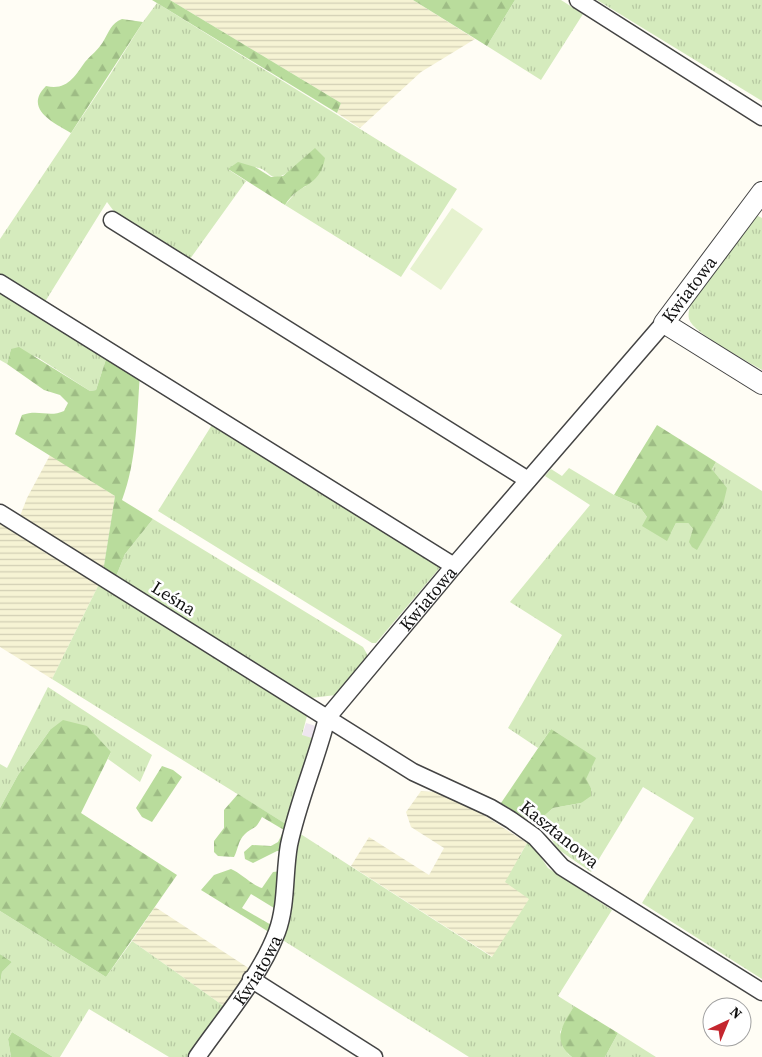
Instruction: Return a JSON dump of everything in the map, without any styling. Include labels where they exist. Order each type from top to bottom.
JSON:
[{"type":"street","points":[[578,0],[762,117]]},
{"type":"street","name":"Kwiatowa","points":[[196,1057],[250,979],[273,942],[280,924],[289,847],[295,821],[320,747],[327,718],[454,566],[664,323],[762,192]]},
{"type":"street","points":[[112,220],[528,480]]},
{"type":"street","points":[[0,283],[454,566]]},
{"type":"street","points":[[664,323],[762,384]]},
{"type":"street","name":"Leśna","points":[[0,513],[327,718]]},
{"type":"street","name":"Kasztanowa","points":[[327,718],[413,772],[491,808],[511,820],[535,837],[562,867],[762,992]]},
{"type":"street","points":[[250,979],[374,1057]]},
{"type":"shaded area","points":[[170,0],[413,0],[475,39],[421,72],[360,128],[337,113],[341,103]]},
{"type":"shaded area","points":[[50,455],[115,496],[103,572],[35,529],[31,521],[20,516],[27,498]]},
{"type":"shaded area","points":[[0,520],[36,542],[37,547],[47,554],[52,552],[100,582],[52,679],[0,647]]},
{"type":"shaded area","points":[[306,723],[316,726],[312,738],[302,736]]},
{"type":"shaded area","points":[[421,791],[435,792],[459,799],[527,843],[520,855],[530,899],[493,957],[351,866],[369,837],[429,875],[444,848],[411,827],[406,812]]},
{"type":"shaded area","points":[[155,907],[250,969],[225,1007],[132,941]]},
{"type":"green space","points":[[152,0],[170,0],[341,103],[337,113]]},
{"type":"green space","points":[[413,0],[515,0],[487,46]]},
{"type":"green space","points":[[515,0],[561,0],[583,14],[541,80],[487,46]]},
{"type":"green space","points":[[597,0],[762,0],[762,101]]},
{"type":"green space","points":[[157,3],[457,189],[401,277],[285,205],[296,192],[306,186],[296,166],[287,173],[275,177],[260,168],[244,167],[229,170],[246,181],[190,259],[116,214],[107,202],[43,305],[0,277],[0,239]]},
{"type":"green space","points":[[122,19],[143,22],[71,133],[50,120],[39,108],[40,94],[46,86],[60,86],[70,81],[101,45],[113,25]]},
{"type":"green space","points":[[315,148],[325,158],[322,168],[313,180],[296,192],[285,205],[228,169],[238,162],[255,167],[271,177],[283,176]]},
{"type":"green space","points":[[452,208],[483,229],[441,290],[410,269]]},
{"type":"green space","points":[[756,215],[762,218],[762,370],[710,339],[700,332],[689,319],[690,306],[697,294]]},
{"type":"green space","points":[[0,286],[108,353],[96,390],[90,391],[37,357],[11,349],[7,364],[0,360]]},
{"type":"green space","points":[[19,347],[90,391],[96,390],[108,353],[140,373],[131,469],[122,500],[153,519],[125,554],[115,579],[103,572],[115,496],[15,434],[22,415],[28,413],[59,413],[64,411],[68,403],[60,395],[44,390],[7,364],[11,349]]},
{"type":"green space","points":[[215,420],[443,564],[376,643],[372,643],[158,511]]},
{"type":"green space","points":[[657,425],[716,462],[712,469],[727,488],[723,505],[697,550],[689,542],[693,529],[688,523],[676,523],[667,541],[642,526],[647,517],[639,506],[614,495]]},
{"type":"green space","points":[[716,462],[762,491],[762,979],[642,903],[694,818],[643,787],[591,872],[556,848],[547,830],[535,824],[553,808],[581,803],[591,788],[551,729],[538,748],[508,728],[562,635],[510,602],[590,505],[545,476],[551,469],[562,476],[569,468],[614,495],[639,506],[647,517],[671,533],[676,523],[688,523],[693,529],[692,535],[700,544],[723,505],[722,482],[712,469]]},
{"type":"green space","points":[[153,519],[363,647],[367,654],[367,661],[336,695],[311,698],[115,579],[125,554]]},
{"type":"green space","points":[[100,582],[308,712],[302,735],[312,738],[289,826],[52,679]]},
{"type":"green space","points":[[48,687],[152,755],[140,782],[108,759],[111,752],[50,730],[18,775],[0,808],[0,764],[7,768]]},
{"type":"green space","points":[[63,720],[87,726],[111,752],[81,813],[177,875],[106,977],[0,911],[0,808],[18,775],[50,730]]},
{"type":"green space","points":[[551,729],[596,758],[586,779],[591,788],[591,796],[581,803],[553,808],[535,824],[501,803]]},
{"type":"green space","points":[[162,766],[173,770],[182,777],[152,822],[142,817],[136,808]]},
{"type":"green space","points":[[238,794],[289,826],[284,851],[277,851],[253,863],[245,859],[244,852],[252,845],[271,846],[278,842],[284,830],[262,817],[256,827],[243,836],[234,857],[218,856],[214,852],[214,841],[224,828],[224,810]]},
{"type":"green space","points":[[299,833],[492,957],[529,899],[505,882],[527,843],[531,842],[548,868],[612,910],[558,996],[574,1006],[560,1032],[568,1054],[572,1057],[469,1057],[281,939]]},
{"type":"green space","points":[[231,869],[262,888],[273,872],[282,871],[274,908],[251,894],[242,908],[273,926],[272,934],[201,890],[214,875]]},
{"type":"green space","points":[[0,911],[106,977],[132,941],[225,1007],[210,1031],[206,1030],[187,1057],[169,1057],[89,1009],[60,1057],[53,1057],[12,1032],[8,1039],[11,1057],[0,1057],[0,984],[2,972],[12,962],[0,954]]},
{"type":"green space","points":[[0,954],[12,962],[2,972],[0,984]]},
{"type":"green space","points":[[574,1006],[618,1033],[605,1057],[572,1057],[562,1044],[561,1032]]},
{"type":"green space","points":[[12,1032],[53,1057],[11,1057],[8,1039]]},
{"type":"green space","points":[[618,1033],[656,1057],[605,1057]]}]
